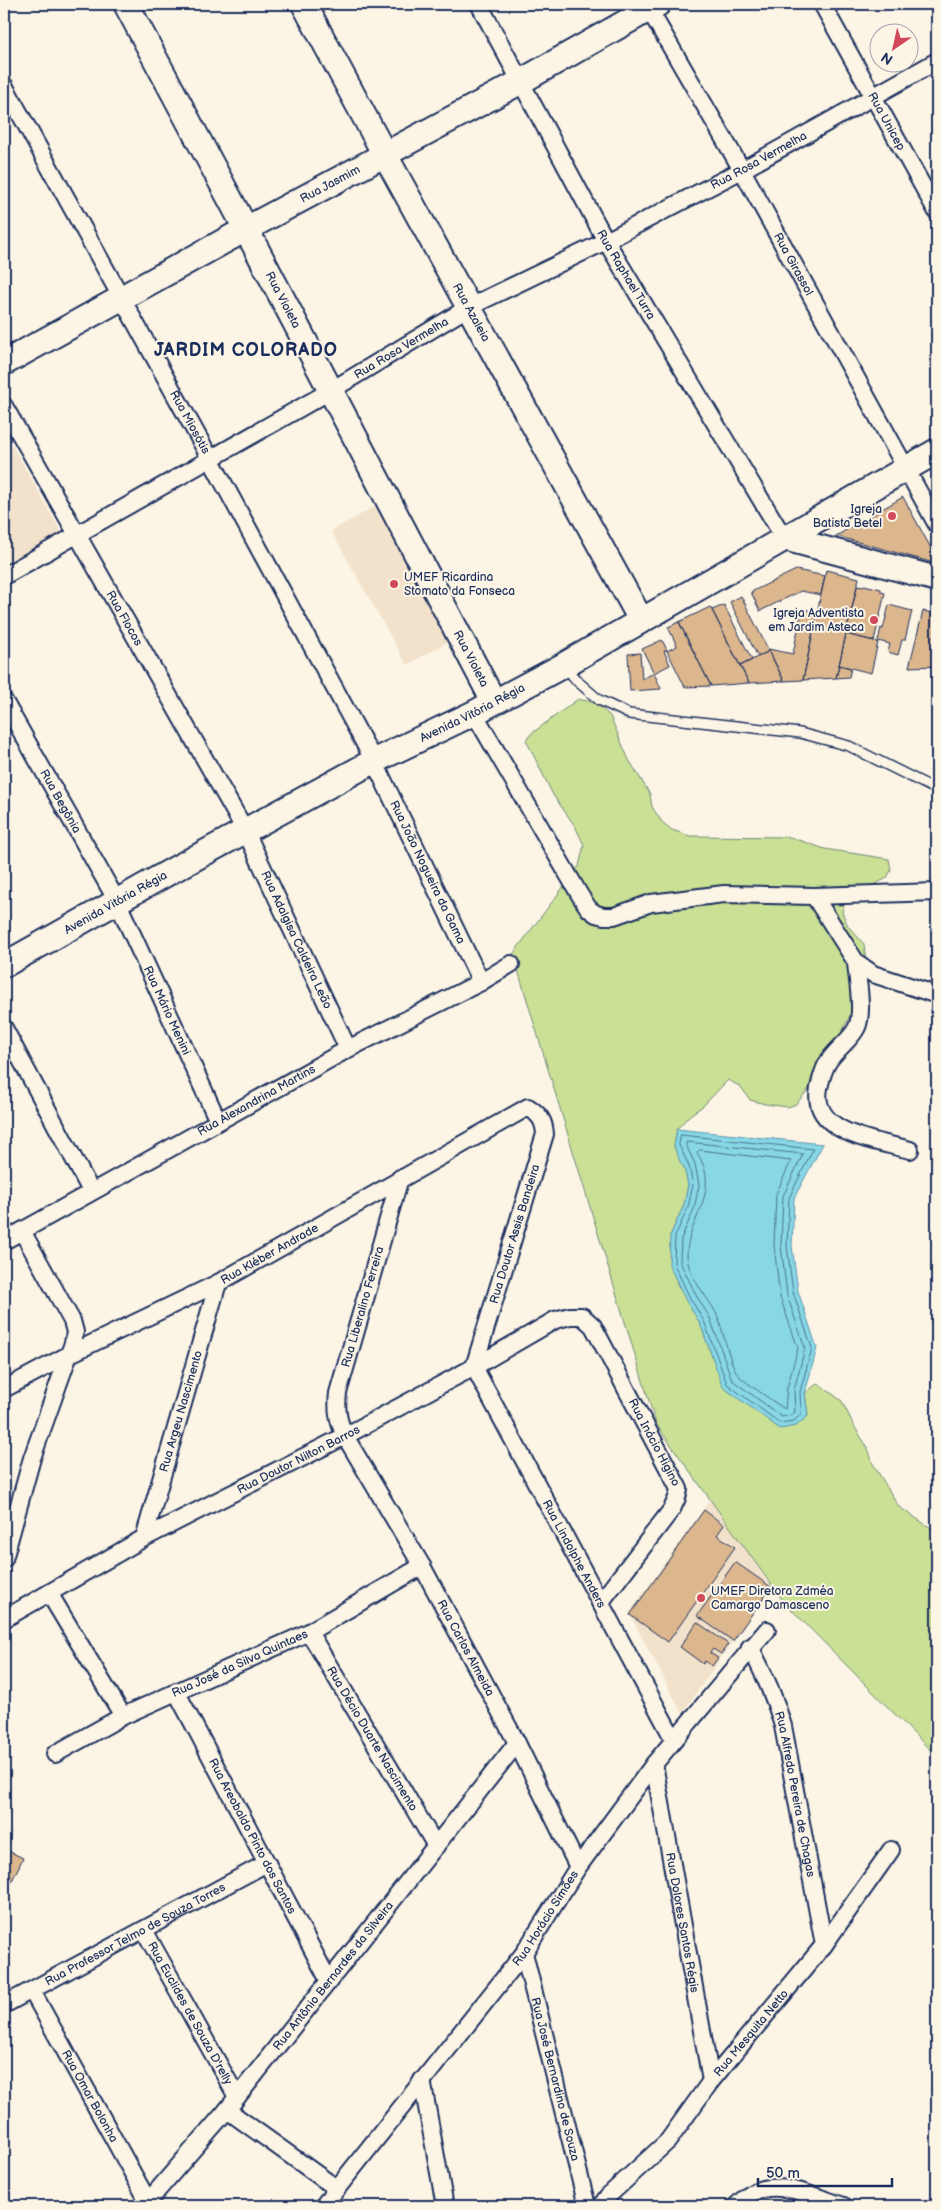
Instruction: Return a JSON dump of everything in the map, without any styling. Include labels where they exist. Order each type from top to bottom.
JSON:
[{"type":"street","name":"Rua Violeta","points":[[126,4],[246,228],[330,391],[484,708]]},
{"type":"street","name":"Rua Azaleia","points":[[304,4],[641,620]]},
{"type":"street","name":"Rua Raphael Turra","points":[[479,4],[606,241],[784,538]]},
{"type":"street","name":"Rua Unicep","points":[[822,4],[937,212]]},
{"type":"street","name":"Rua Jasmim","points":[[4,363],[246,228],[520,82],[651,5]]},
{"type":"street","name":"Rua Girassol","points":[[651,5],[937,525]]},
{"type":"street","name":"Rua Rosa Vermelha","points":[[4,576],[211,460],[469,307],[606,241],[742,170],[873,95],[937,61]]},
{"type":"street","name":"Rua Miosótis","points":[[4,85],[211,460],[374,761]]},
{"type":"street","name":"Rua Flocos","points":[[4,406],[245,830]]},
{"type":"street","name":"Avenida Vitória Régia","points":[[4,965],[245,830],[374,761],[484,708],[564,665],[937,451]]},
{"type":"street","points":[[784,538],[937,579]]},
{"type":"street","name":"Rua Begônia","points":[[4,702],[117,901]]},
{"type":"street","points":[[484,708],[581,897],[589,909],[596,914],[614,916],[650,903],[724,894],[814,896],[937,892]]},
{"type":"street","name":"Rua João Nogueira da Gama","points":[[374,761],[481,982]]},
{"type":"street","name":"Rua Adalgisa Caldeira Leão","points":[[245,830],[348,1049]]},
{"type":"street","points":[[814,896],[856,962],[873,974],[937,996]]},
{"type":"street","name":"Rua Mário Menini","points":[[117,901],[218,1121]]},
{"type":"street","points":[[856,962],[860,1014],[857,1027],[828,1062],[818,1092],[819,1107],[833,1126],[846,1132],[910,1150]]},
{"type":"street","name":"Rua Alexandrina Martins","points":[[4,1241],[348,1049],[481,982],[511,964]]},
{"type":"street","points":[[4,1028],[91,1191]]},
{"type":"street","name":"Rua Kléber Andrade","points":[[4,1389],[68,1355],[218,1284],[400,1178],[528,1107]]},
{"type":"street","name":"Rua Doutor Assis Bandeira","points":[[474,1367],[545,1134],[544,1123],[538,1113],[528,1107]]},
{"type":"street","name":"Rua Liberalino Ferreira","points":[[345,1436],[338,1421],[336,1409],[338,1393],[400,1178]]},
{"type":"street","points":[[4,1558],[32,1458],[75,1332],[72,1321],[22,1231]]},
{"type":"street","name":"Rua Argeu Nascimento","points":[[144,1538],[218,1284]]},
{"type":"street","name":"Rua Doutor Nilton Barros","points":[[4,1619],[144,1538],[345,1436],[474,1367],[555,1320],[570,1316],[582,1316],[593,1326]]},
{"type":"street","name":"Rua Inácio Higino","points":[[593,1326],[679,1489],[678,1498],[672,1509],[600,1602]]},
{"type":"street","name":"Rua Lindolphe Anders","points":[[474,1367],[674,1740]]},
{"type":"street","name":"Rua Carlos Almeida","points":[[345,1436],[422,1566],[517,1743],[578,1867]]},
{"type":"street","name":"Rua José da Silva Quintaes","points":[[55,1754],[123,1716],[309,1632],[422,1566]]},
{"type":"street","points":[[49,1593],[123,1716]]},
{"type":"street","name":"Rua Horácio Simões","points":[[323,2206],[524,1953],[578,1867],[654,1764],[750,1647],[767,1630]]},
{"type":"street","name":"Rua Décio Duarte Nascimento","points":[[309,1632],[436,1846]]},
{"type":"street","name":"Rua Alfredo Pereira de Chagas","points":[[750,1647],[769,1683],[783,1726],[824,1946]]},
{"type":"street","name":"Rua Areobaldo Pinto dos Santos","points":[[176,1691],[329,1981]]},
{"type":"street","name":"Rua Antônio Bernardes da Silveira","points":[[146,2204],[227,2110],[517,1743]]},
{"type":"street","name":"Rua Dolores Santos Régis","points":[[654,1764],[711,2081]]},
{"type":"street","name":"Rua Mesquita Netto","points":[[601,2206],[608,2196],[668,2141],[711,2081],[824,1946],[891,1850]]},
{"type":"street","name":"Rua Professor Telmo de Souza Torres","points":[[4,2005],[267,1863]]},
{"type":"street","name":"Rua Euclides de Souza D'relly","points":[[144,1930],[237,2097]]},
{"type":"street","name":"Rua José Bernardino de Souza","points":[[524,1953],[587,2206]]},
{"type":"street","name":"Rua Omar Bolonha","points":[[32,1990],[146,2204]]},
{"type":"street","points":[[422,2080],[445,2206]]},
{"type":"street","points":[[227,2110],[336,2188]]},
{"type":"street","points":[[736,2206],[750,2194],[762,2189],[774,2188],[790,2190],[844,2206]]},
{"type":"lane","points":[[564,665],[576,680],[599,700],[629,714],[800,734],[849,746],[937,790]]},
{"type":"shaded area","points":[[4,431],[62,533],[4,566]]},
{"type":"shaded area","name":"UMEF Ricardina Stomato da Fonseca","points":[[381,503],[457,637],[407,665],[331,531]]},
{"type":"shaded area","name":"UMEF Diretora Zdméa Camargo Damasceno","points":[[712,1497],[771,1587],[683,1712],[629,1613]]},
{"type":"green space","points":[[578,699],[596,703],[610,716],[629,760],[650,794],[652,807],[662,822],[672,830],[690,836],[790,837],[825,849],[889,859],[891,870],[887,878],[846,899],[842,912],[848,926],[864,944],[868,979],[839,1038],[808,1090],[796,1104],[788,1107],[750,1100],[741,1087],[728,1080],[677,1129],[674,1146],[684,1167],[688,1185],[684,1205],[670,1236],[677,1284],[700,1323],[723,1387],[748,1405],[808,1416],[805,1393],[818,1383],[842,1401],[854,1426],[868,1448],[873,1464],[899,1507],[937,1532],[937,1757],[783,1601],[656,1424],[513,954],[579,866],[584,845],[575,826],[553,795],[526,740],[531,734]]},
{"type":"water","points":[[677,1129],[823,1144],[794,1198],[792,1246],[798,1291],[817,1348],[805,1393],[808,1416],[796,1426],[780,1429],[723,1387],[700,1323],[686,1301],[669,1265],[670,1236],[684,1205],[688,1185],[684,1167],[674,1146]]},
{"type":"building","name":"Igreja Batista Betel","points":[[903,497],[937,559],[934,563],[836,536]]},
{"type":"building","points":[[796,570],[825,576],[821,595],[801,591],[760,611],[751,592]]},
{"type":"building","points":[[826,570],[859,578],[836,678],[803,680]]},
{"type":"building","points":[[864,585],[881,589],[881,592],[885,593],[874,641],[846,634],[857,586],[863,587]]},
{"type":"building","points":[[741,596],[769,651],[758,657],[730,602]]},
{"type":"building","points":[[724,605],[752,660],[740,666],[712,610]]},
{"type":"building","points":[[889,605],[912,611],[905,640],[902,640],[898,655],[888,652],[890,644],[878,641]]},
{"type":"building","points":[[710,607],[749,683],[711,686],[679,622]]},
{"type":"building","points":[[802,609],[817,612],[803,680],[784,681],[768,649],[793,654]]},
{"type":"building","points":[[923,611],[937,614],[937,666],[909,667]]},
{"type":"building","points":[[679,622],[711,686],[685,687],[667,651],[677,646],[668,627]]},
{"type":"building","points":[[846,634],[878,642],[871,673],[839,665]]},
{"type":"building","points":[[662,640],[667,650],[664,651],[670,665],[654,673],[642,649]]},
{"type":"building","points":[[769,651],[784,681],[749,683],[740,666]]},
{"type":"building","points":[[640,653],[642,679],[654,673],[661,689],[630,691],[628,654]]},
{"type":"building","points":[[839,665],[851,668],[849,677],[836,678]]},
{"type":"building","points":[[704,1510],[724,1525],[717,1535],[735,1547],[668,1642],[630,1615]]},
{"type":"building","points":[[735,1562],[771,1587],[733,1641],[697,1616]]},
{"type":"building","points":[[697,1622],[728,1644],[721,1654],[713,1649],[710,1653],[718,1658],[712,1666],[705,1661],[703,1664],[680,1647]]},
{"type":"building","points":[[4,1849],[23,1858],[7,1891],[4,1890]]},
{"type":"place","name":"Igreja Batista Betel","points":[[892,516]]},
{"type":"place","name":"UMEF Ricardina Stomato da Fonseca","points":[[394,584]]},
{"type":"place","name":"Igreja Adventista em Jardim Asteca","points":[[874,620]]},
{"type":"place","name":"UMEF Diretora Zdméa Camargo Damasceno","points":[[701,1598]]},
{"type":"district","name":"JARDIM COLORADO","points":[[246,350]]}]
